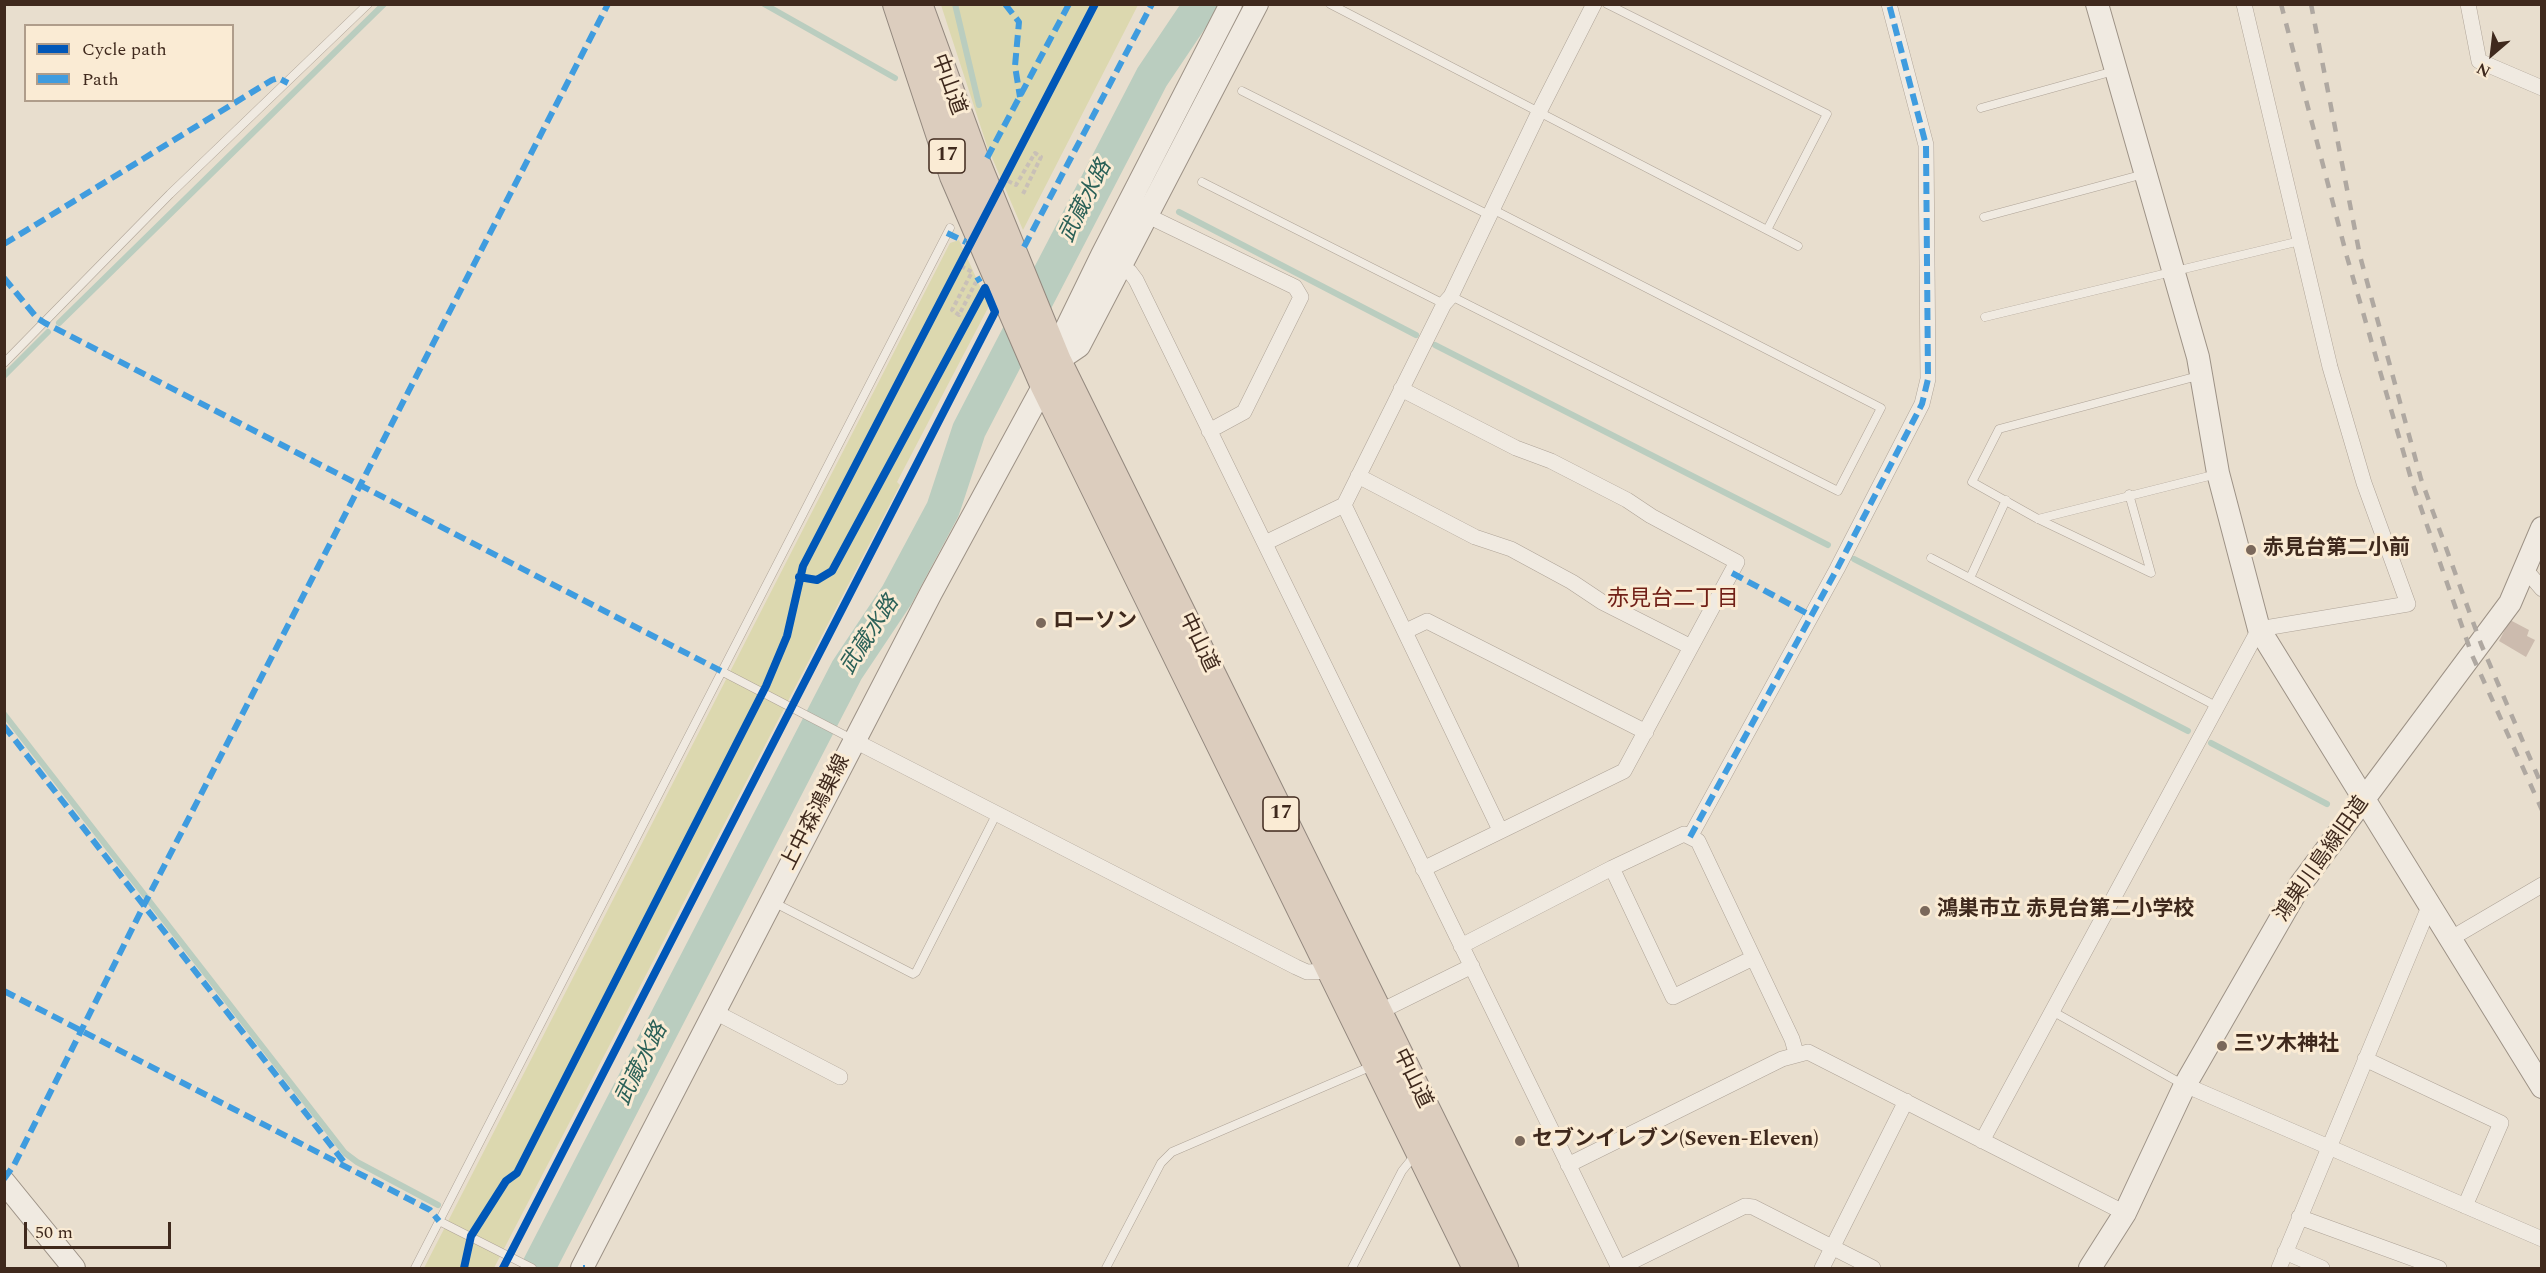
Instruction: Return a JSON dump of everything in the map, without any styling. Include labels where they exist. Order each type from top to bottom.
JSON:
[{"type":"highway","name":"中山道","points":[[897,4],[954,176],[1015,290]]},
{"type":"highway","name":"中山道","points":[[918,4],[1015,290],[1045,360],[1331,971],[1478,1269]]},
{"type":"highway","name":"中山道","points":[[1045,360],[1379,1012],[1504,1269]]},
{"type":"street","points":[[1112,260],[1232,4]]},
{"type":"street","points":[[1112,260],[1146,215],[1257,4]]},
{"type":"street","points":[[1266,543],[1344,505],[1401,388],[1492,213],[1539,112],[1594,4]]},
{"type":"street","points":[[1690,837],[1837,569],[1922,404],[1928,379],[1926,145],[1889,4]]},
{"type":"street","points":[[2097,4],[2203,375],[2218,473],[2259,629],[2541,1087]]},
{"type":"street","points":[[2244,4],[2330,368],[2361,473],[2408,604],[2259,629]]},
{"type":"street","points":[[2468,4],[2479,61],[2541,88]]},
{"type":"street","points":[[1146,215],[1295,287],[1301,297],[1244,412],[1209,431]]},
{"type":"street","points":[[1112,260],[1136,280],[1619,1268],[1746,1206],[1753,1207],[1873,1269]]},
{"type":"street","name":"上中森鴻巣線","points":[[582,1269],[772,902],[847,737],[1045,360],[1112,260]]},
{"type":"street","points":[[1401,388],[1516,448],[1551,461],[1627,500],[1737,562],[1624,771],[1424,869]]},
{"type":"street","points":[[1358,476],[1476,537],[1511,549],[1572,582],[1602,602],[1691,647]]},
{"type":"street","points":[[1344,505],[1500,830]]},
{"type":"street","name":"鴻巣川島線旧道","points":[[2090,1269],[2125,1213],[2185,1085],[2300,885],[2510,603],[2533,568],[2541,528]]},
{"type":"street","points":[[2533,568],[2541,589]]},
{"type":"street","points":[[1406,631],[1426,621],[1646,732]]},
{"type":"street","points":[[1982,1141],[2259,629]]},
{"type":"street","points":[[847,737],[1296,968],[1307,972],[1331,971]]},
{"type":"street","points":[[1461,946],[1612,868],[1684,834],[1698,841],[1792,1039],[1796,1053]]},
{"type":"street","points":[[1612,868],[1673,997],[1753,958]]},
{"type":"street","points":[[2450,939],[2541,885]]},
{"type":"street","points":[[2278,1269],[2429,907]]},
{"type":"street","points":[[1379,1012],[1472,966]]},
{"type":"street","points":[[715,1012],[840,1077]]},
{"type":"street","points":[[1568,1165],[1796,1053],[1808,1052],[2125,1213]]},
{"type":"street","points":[[2365,1059],[2501,1123],[2465,1206]]},
{"type":"street","points":[[2185,1085],[2541,1239]]},
{"type":"street","points":[[1822,1269],[1906,1101]]},
{"type":"street","points":[[4,1182],[74,1269]]},
{"type":"street","points":[[2299,1217],[2439,1269]]},
{"type":"street","points":[[2285,1252],[2322,1269]]},
{"type":"lane","points":[[4,363],[170,194],[368,4]]},
{"type":"lane","points":[[1330,4],[1798,246]]},
{"type":"lane","points":[[1607,4],[1827,114],[1767,230]]},
{"type":"lane","points":[[1981,108],[2116,71]]},
{"type":"lane","points":[[1202,182],[1838,491],[1881,408],[1492,213],[1242,91]]},
{"type":"lane","points":[[1983,217],[2145,173]]},
{"type":"lane","points":[[415,1269],[950,228]]},
{"type":"lane","points":[[1985,317],[2300,240]]},
{"type":"lane","points":[[2129,494],[2151,573],[2038,519],[1972,482],[1999,429],[2203,375]]},
{"type":"lane","points":[[2038,519],[2218,473]]},
{"type":"lane","points":[[1970,578],[2006,500]]},
{"type":"lane","points":[[1931,558],[2218,706]]},
{"type":"lane","points":[[721,671],[847,737]]},
{"type":"lane","points":[[772,902],[913,974],[997,813]]},
{"type":"lane","points":[[2052,1011],[2185,1085]]},
{"type":"lane","points":[[1106,1269],[1161,1163],[1172,1152],[1377,1064]]},
{"type":"lane","points":[[1352,1269],[1402,1171],[1419,1152]]},
{"type":"lane","points":[[439,1221],[532,1269]]},
{"type":"path","points":[[1005,179],[1016,185],[1035,153],[1041,157],[1023,194]]},
{"type":"path","points":[[960,266],[972,272],[952,310],[959,315],[976,281]]},
{"type":"shaded area","points":[[941,5],[1138,5],[1023,230],[987,146]]},
{"type":"shaded area","points":[[959,240],[989,306],[897,482],[900,485],[494,1268],[424,1268],[950,243]]},
{"type":"building","points":[[2510,620],[2529,630],[2527,636],[2535,640],[2526,657],[2499,641]]},
{"type":"waterway","points":[[59,323],[384,4]]},
{"type":"waterway","points":[[764,4],[895,78]]},
{"type":"waterway","points":[[955,4],[979,105]]},
{"type":"waterway","name":"武蔵水路","points":[[538,1268],[847,670],[897,595],[943,509],[969,430],[1152,77],[1201,4]]},
{"type":"waterway","points":[[1179,212],[1416,335]]},
{"type":"waterway","points":[[4,376],[48,332]]},
{"type":"waterway","points":[[1435,345],[1828,545]]},
{"type":"waterway","points":[[1854,559],[2188,731]]},
{"type":"waterway","points":[[4,714],[345,1153],[357,1162],[438,1205]]},
{"type":"waterway","points":[[2211,743],[2327,804]]},
{"type":"railway","points":[[2281,4],[2347,257],[2412,482],[2472,655],[2542,810]]},
{"type":"railway","points":[[2311,4],[2360,256],[2421,479],[2481,644],[2542,786]]},
{"type":"marked path","points":[[4,1179],[14,1165],[144,905],[608,4]]},
{"type":"marked path","points":[[1005,4],[1019,22],[1015,66],[1020,97]]},
{"type":"marked path","points":[[987,158],[1069,4]]},
{"type":"marked path","points":[[1024,247],[1152,4]]},
{"type":"marked path","points":[[1690,837],[1837,569],[1922,404],[1928,379],[1926,145],[1889,4]]},
{"type":"marked path","points":[[4,244],[272,80],[278,78],[288,83]]},
{"type":"marked path","points":[[947,233],[966,242]]},
{"type":"marked path","points":[[4,278],[37,318],[45,323],[721,671]]},
{"type":"marked path","points":[[976,281],[981,278]]},
{"type":"marked path","points":[[1732,573],[1810,615]]},
{"type":"marked path","points":[[4,726],[347,1166]]},
{"type":"marked path","points":[[4,991],[430,1210],[439,1221]]},
{"type":"cycle path","points":[[464,1268],[471,1236],[506,1181],[517,1173],[766,686],[787,636],[803,566],[1095,4]]},
{"type":"cycle path","points":[[503,1268],[995,312],[985,288],[832,571],[817,580],[799,577]]},
{"type":"place","name":"赤見台第二小前","points":[[2251,550]]},
{"type":"place","name":"ローソン","points":[[1041,623]]},
{"type":"place","name":"鴻巣市立 赤見台第二小学校","points":[[1925,911]]},
{"type":"place","name":"三ツ木神社","points":[[2222,1046]]},
{"type":"place","name":"セブンイレブン(Seven-Eleven)","points":[[1520,1141]]},
{"type":"district","name":"赤見台二丁目","points":[[1673,601]]}]
